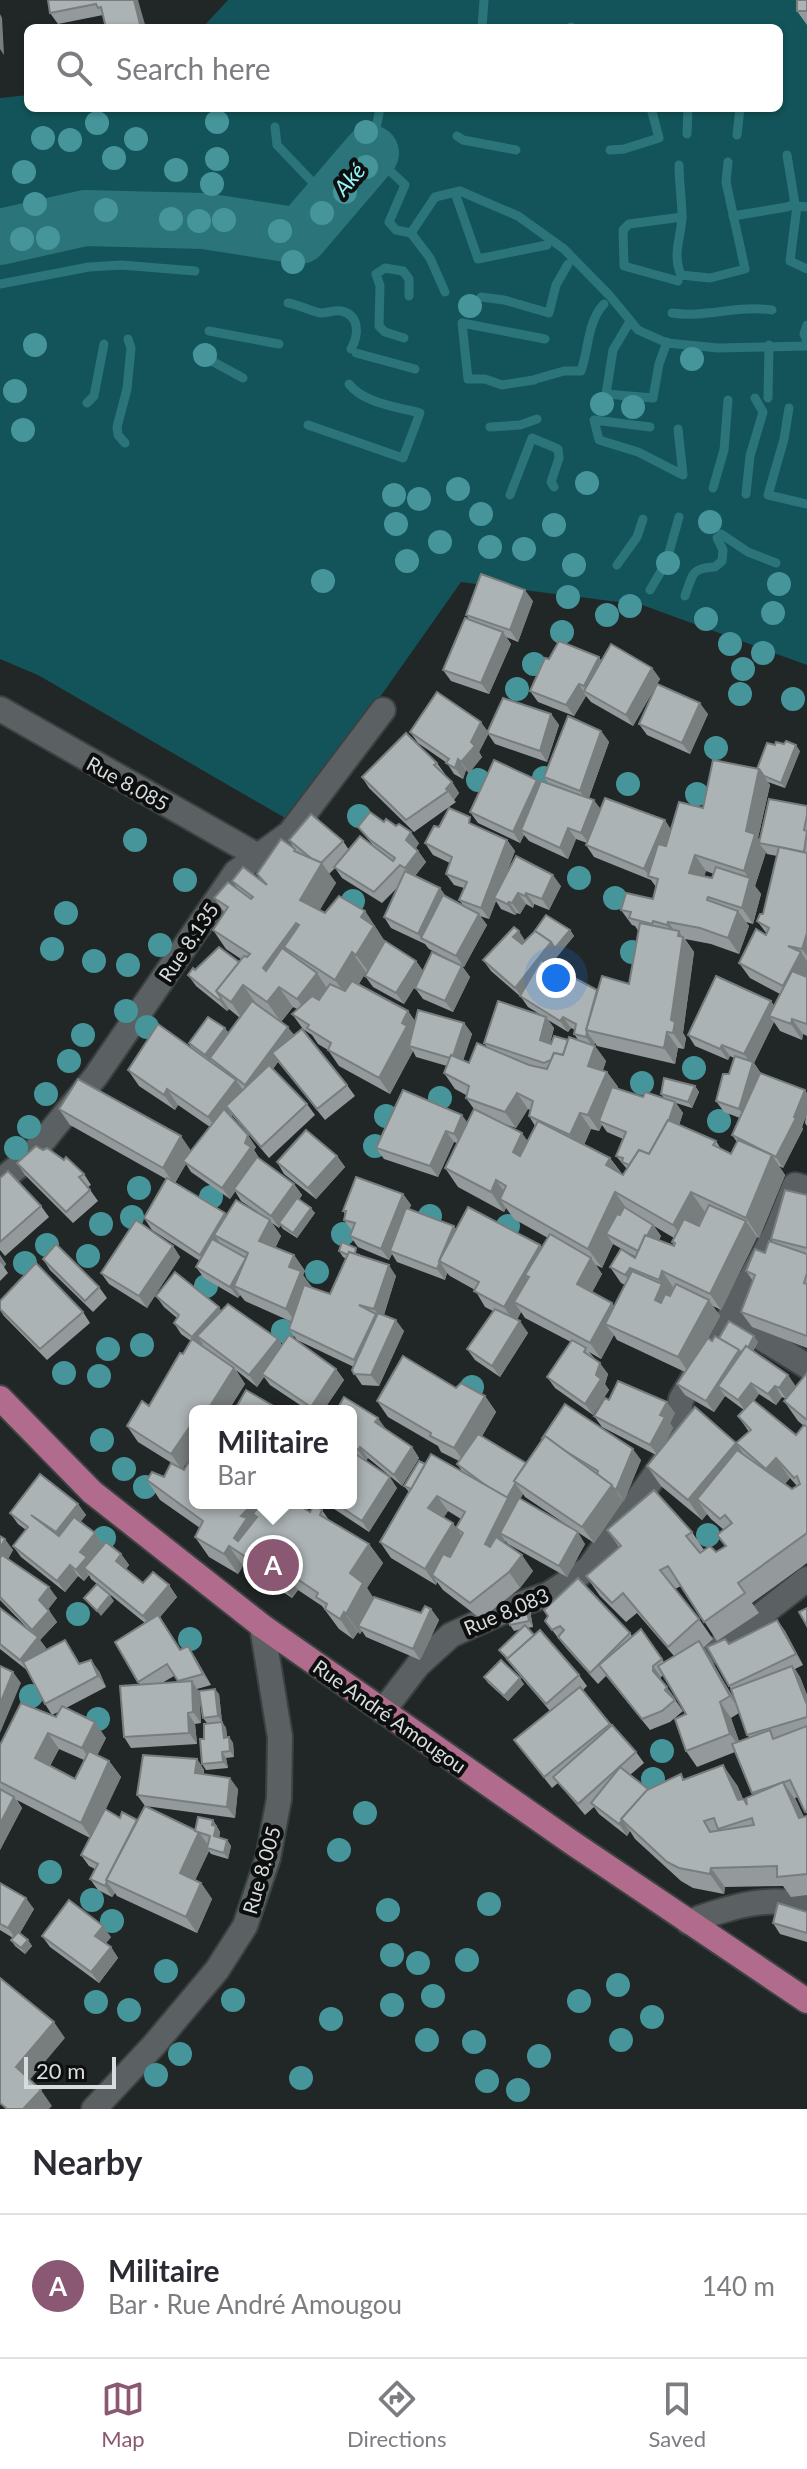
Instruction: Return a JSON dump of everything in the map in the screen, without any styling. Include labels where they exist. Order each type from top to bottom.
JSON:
[{"type":"main road","name":"Rue André Amougou","points":[[0,1398],[92,1492],[262,1626],[807,2001]]},
{"type":"street","name":"Rue 8.085","points":[[0,709],[258,856]]},
{"type":"street","name":"Rue 8.135","points":[[0,1181],[30,1157],[96,1076],[236,872],[290,833],[383,710]]},
{"type":"street","name":"Rue 8.083","points":[[383,1711],[418,1665],[451,1635],[549,1594],[589,1568],[674,1448],[681,1399],[776,1232],[795,1185],[807,1188]]},
{"type":"street","points":[[729,1318],[807,1366]]},
{"type":"street","points":[[715,1651],[807,1579]]},
{"type":"street","name":"Rue 8.005","points":[[94,2109],[154,2045],[217,1970],[245,1926],[268,1858],[279,1799],[280,1737],[262,1626]]},
{"type":"street","points":[[688,1922],[738,1905],[785,1900],[807,1905]]},
{"type":"shaded area","points":[[228,0],[807,0],[807,665],[642,605],[461,582],[292,822],[38,675],[0,659],[0,98],[24,95],[24,112],[783,112],[783,24],[206,24]]},
{"type":"building","points":[[48,0],[134,0],[140,24],[105,24],[101,7],[98,8],[96,4],[50,13]]},
{"type":"building","points":[[797,0],[807,0],[807,11],[797,11]]},
{"type":"building","points":[[481,574],[525,590],[510,630],[466,615]]},
{"type":"building","points":[[465,618],[503,632],[481,683],[443,670]]},
{"type":"building","points":[[559,641],[599,657],[584,686],[579,684],[566,705],[530,691],[545,658],[549,659]]},
{"type":"building","points":[[611,644],[652,668],[626,715],[584,691]]},
{"type":"building","points":[[657,684],[700,703],[682,743],[639,724]]},
{"type":"building","points":[[437,692],[481,722],[471,742],[475,746],[461,762],[458,759],[455,768],[446,763],[449,759],[410,732]]},
{"type":"building","points":[[503,698],[551,714],[540,751],[487,733]]},
{"type":"building","points":[[568,716],[601,731],[580,791],[544,777]]},
{"type":"building","points":[[406,733],[452,782],[446,789],[448,791],[406,820],[362,777]]},
{"type":"building","points":[[786,741],[796,745],[781,783],[764,776],[757,769],[767,743],[775,745],[776,742],[784,744]]},
{"type":"building","points":[[494,760],[537,780],[513,832],[470,812]]},
{"type":"building","points":[[713,760],[759,769],[746,831],[755,834],[744,871],[695,855],[689,873],[712,878],[716,867],[750,878],[742,908],[708,897],[707,900],[738,911],[728,938],[700,928],[668,922],[667,925],[653,921],[652,924],[629,918],[631,912],[621,910],[626,893],[653,899],[658,879],[648,876],[658,844],[666,846],[679,802],[703,808]]},
{"type":"building","points":[[541,781],[594,800],[581,833],[568,828],[560,848],[521,830]]},
{"type":"building","points":[[605,798],[665,820],[644,869],[586,845]]},
{"type":"building","points":[[769,799],[807,806],[804,852],[759,843]]},
{"type":"building","points":[[449,808],[470,817],[469,823],[507,840],[481,908],[459,900],[467,882],[446,874],[452,857],[425,843],[434,826],[439,827]]},
{"type":"building","points":[[370,812],[384,822],[386,819],[411,832],[406,840],[418,851],[405,868],[400,865],[374,892],[334,867],[360,836],[393,861],[395,858],[358,827]]},
{"type":"building","points":[[311,814],[343,841],[321,863],[289,840]]},
{"type":"building","points":[[281,839],[294,851],[322,863],[300,900],[325,913],[339,896],[365,911],[361,917],[374,926],[356,955],[352,952],[335,980],[284,947],[299,925],[296,923],[263,968],[266,971],[282,948],[317,973],[297,999],[279,987],[267,1002],[243,985],[231,1002],[216,991],[244,956],[250,954],[213,930],[228,907],[214,898],[228,882],[251,899],[253,897],[232,881],[243,867],[267,885],[257,874]]},
{"type":"building","points":[[779,847],[807,853],[807,933],[802,949],[788,946],[801,952],[783,986],[739,963],[756,929],[766,935],[769,928],[757,921],[763,914]]},
{"type":"building","points":[[516,856],[553,875],[542,899],[518,893],[512,903],[507,904],[494,898]]},
{"type":"building","points":[[405,871],[440,888],[418,934],[384,917]]},
{"type":"building","points":[[443,895],[479,914],[456,956],[421,938]]},
{"type":"building","points":[[546,915],[570,930],[555,948],[534,932]]},
{"type":"building","points":[[640,923],[679,931],[678,936],[683,937],[671,1020],[675,1022],[673,1033],[667,1032],[664,1048],[586,1030],[602,976],[629,984]]},
{"type":"building","points":[[514,927],[519,931],[513,937],[522,944],[535,931],[551,942],[515,988],[483,960]]},
{"type":"building","points":[[385,941],[416,961],[396,993],[365,976]]},
{"type":"building","points":[[219,947],[239,962],[216,991],[221,998],[219,1000],[188,975]]},
{"type":"building","points":[[432,952],[462,966],[445,1001],[415,988]]},
{"type":"building","points":[[541,960],[597,990],[586,1037],[574,1034],[576,1024],[563,1017],[560,1021],[520,996]]},
{"type":"building","points":[[792,971],[807,977],[807,1024],[792,1019],[791,1024],[769,1016]]},
{"type":"building","points":[[716,976],[771,1001],[744,1054],[722,1045],[720,1049],[688,1035]]},
{"type":"building","points":[[352,981],[408,1011],[402,1023],[407,1026],[379,1078],[328,1050],[331,1043],[292,1014],[312,996],[319,1000],[330,984],[345,991]]},
{"type":"building","points":[[252,1001],[288,1027],[245,1085],[210,1058]]},
{"type":"building","points":[[498,1001],[546,1017],[540,1040],[551,1044],[554,1036],[568,1040],[563,1055],[554,1053],[551,1060],[544,1063],[484,1043]]},
{"type":"building","points":[[418,1010],[464,1023],[453,1056],[450,1058],[409,1046]]},
{"type":"building","points":[[208,1017],[225,1028],[205,1055],[189,1043]]},
{"type":"building","points":[[158,1024],[236,1080],[208,1117],[167,1089],[164,1095],[128,1070]]},
{"type":"building","points":[[302,1029],[347,1085],[317,1109],[272,1053]]},
{"type":"building","points":[[569,1037],[595,1046],[588,1066],[607,1072],[588,1115],[580,1113],[570,1135],[529,1116],[533,1101],[517,1093],[505,1112],[466,1098],[469,1086],[444,1073],[451,1055],[469,1063],[477,1043],[529,1065],[547,1069],[554,1053],[563,1055]]},
{"type":"building","points":[[735,1056],[753,1062],[739,1109],[716,1101],[723,1074],[729,1074]]},
{"type":"building","points":[[269,1065],[307,1104],[261,1147],[226,1106]]},
{"type":"building","points":[[760,1073],[805,1090],[796,1118],[776,1157],[732,1135]]},
{"type":"building","points":[[664,1078],[695,1086],[688,1102],[661,1094]]},
{"type":"building","points":[[78,1079],[181,1136],[163,1168],[59,1109]]},
{"type":"building","points":[[612,1087],[643,1097],[645,1092],[675,1102],[669,1120],[649,1154],[639,1150],[629,1165],[616,1156],[626,1132],[599,1121]]},
{"type":"building","points":[[403,1090],[462,1115],[454,1134],[446,1131],[430,1166],[376,1148]]},
{"type":"building","points":[[224,1109],[248,1135],[245,1143],[251,1147],[222,1188],[183,1161]]},
{"type":"building","points":[[474,1109],[522,1133],[513,1152],[520,1156],[538,1121],[610,1158],[606,1165],[623,1175],[639,1150],[649,1154],[668,1120],[716,1141],[713,1145],[731,1154],[738,1140],[772,1155],[746,1218],[691,1192],[673,1225],[615,1192],[588,1249],[500,1199],[506,1186],[496,1180],[491,1192],[445,1168]]},
{"type":"building","points":[[306,1130],[337,1156],[308,1188],[277,1162]]},
{"type":"building","points":[[36,1146],[43,1150],[47,1148],[64,1160],[66,1157],[84,1174],[79,1177],[90,1190],[66,1212],[17,1163]]},
{"type":"building","points":[[257,1157],[294,1184],[271,1216],[234,1189]]},
{"type":"building","points":[[8,1171],[41,1206],[0,1242],[0,1178]]},
{"type":"building","points":[[356,1177],[403,1194],[381,1249],[350,1236],[355,1223],[344,1220],[346,1211],[343,1211]]},
{"type":"building","points":[[167,1178],[225,1213],[200,1255],[144,1218]]},
{"type":"building","points":[[785,1190],[807,1195],[807,1248],[771,1239]]},
{"type":"building","points":[[297,1198],[311,1208],[293,1233],[279,1223]]},
{"type":"building","points":[[236,1200],[270,1220],[259,1241],[294,1255],[289,1267],[301,1271],[286,1309],[234,1286],[248,1253],[214,1235]]},
{"type":"building","points":[[709,1205],[746,1221],[710,1294],[662,1271],[659,1280],[630,1268],[625,1275],[610,1267],[621,1249],[635,1258],[645,1235],[674,1246],[672,1242],[684,1219],[699,1226]]},
{"type":"building","points":[[468,1207],[540,1245],[504,1307],[474,1291],[479,1282],[439,1261]]},
{"type":"building","points":[[624,1207],[653,1225],[638,1251],[606,1234]]},
{"type":"building","points":[[406,1208],[454,1226],[437,1269],[390,1251]]},
{"type":"building","points":[[136,1220],[173,1246],[139,1296],[101,1273]]},
{"type":"building","points":[[550,1234],[591,1258],[577,1284],[612,1303],[590,1343],[514,1302],[529,1277],[525,1275]]},
{"type":"building","points":[[212,1239],[246,1258],[230,1287],[196,1267]]},
{"type":"building","points":[[769,1241],[807,1254],[804,1283],[807,1284],[807,1336],[741,1312],[755,1275],[746,1271],[755,1249],[765,1253]]},
{"type":"building","points":[[342,1242],[356,1248],[355,1254],[339,1251]]},
{"type":"building","points":[[56,1244],[99,1287],[85,1301],[43,1259]]},
{"type":"building","points":[[349,1252],[389,1265],[374,1309],[359,1305],[376,1314],[354,1360],[289,1329],[304,1285],[330,1294]]},
{"type":"building","points":[[36,1263],[83,1312],[40,1349],[0,1309],[0,1301]]},
{"type":"building","points":[[632,1271],[662,1284],[655,1300],[661,1303],[665,1294],[670,1296],[676,1284],[709,1300],[678,1357],[605,1324]]},
{"type":"building","points":[[175,1272],[219,1307],[192,1337],[174,1323],[179,1315],[156,1296]]},
{"type":"building","points":[[228,1304],[278,1339],[249,1375],[197,1336]]},
{"type":"building","points":[[495,1309],[520,1321],[492,1366],[467,1349]]},
{"type":"building","points":[[378,1313],[396,1320],[371,1375],[354,1374],[352,1370]]},
{"type":"building","points":[[729,1321],[754,1336],[748,1348],[746,1346],[741,1353],[719,1338]]},
{"type":"building","points":[[289,1335],[336,1369],[312,1405],[262,1374]]},
{"type":"building","points":[[715,1336],[739,1350],[706,1401],[677,1384],[708,1338],[712,1341]]},
{"type":"building","points":[[192,1339],[234,1368],[211,1405],[189,1405],[189,1428],[171,1454],[127,1426],[142,1401],[149,1406],[180,1353],[183,1354]]},
{"type":"building","points":[[572,1340],[586,1348],[584,1352],[600,1363],[596,1375],[601,1379],[585,1404],[547,1377]]},
{"type":"building","points":[[746,1346],[788,1375],[779,1388],[775,1386],[768,1394],[751,1383],[738,1400],[718,1386]]},
{"type":"building","points":[[403,1356],[456,1388],[461,1383],[485,1396],[454,1448],[377,1401]]},
{"type":"building","points":[[807,1373],[807,1420],[784,1401]]},
{"type":"building","points":[[618,1381],[667,1402],[660,1415],[665,1417],[650,1445],[594,1416],[605,1398],[609,1400]]},
{"type":"building","points":[[246,1390],[272,1405],[237,1405]]},
{"type":"building","points":[[344,1397],[357,1405],[339,1405]]},
{"type":"building","points":[[753,1400],[796,1435],[804,1425],[807,1427],[807,1533],[738,1583],[745,1593],[704,1622],[668,1566],[660,1570],[699,1619],[668,1647],[623,1593],[612,1603],[586,1576],[621,1546],[607,1530],[654,1490],[692,1532],[686,1536],[700,1553],[710,1546],[716,1552],[726,1546],[717,1535],[732,1523],[725,1515],[720,1519],[697,1499],[737,1450],[792,1489],[800,1484],[797,1476],[794,1478],[776,1458],[766,1469],[736,1443],[751,1430],[738,1416]]},
{"type":"building","points":[[565,1404],[633,1449],[616,1490],[597,1474],[598,1471],[543,1437]]},
{"type":"building","points":[[357,1405],[378,1418],[375,1422],[412,1447],[394,1475],[360,1447],[358,1450]]},
{"type":"building","points":[[695,1407],[736,1443],[688,1500],[647,1466]]},
{"type":"building","points":[[478,1434],[526,1463],[507,1498],[457,1464]]},
{"type":"building","points":[[545,1436],[612,1485],[582,1527],[514,1481]]},
{"type":"building","points":[[431,1454],[508,1498],[485,1544],[490,1547],[496,1537],[522,1555],[509,1572],[470,1603],[432,1575],[443,1554],[450,1557],[463,1533],[456,1528],[465,1512],[437,1496],[428,1508],[453,1523],[425,1569],[380,1542]]},
{"type":"building","points":[[357,1455],[390,1477],[362,1521],[344,1509],[357,1509]]},
{"type":"building","points":[[189,1461],[189,1509],[247,1509],[241,1516],[247,1518],[234,1538],[238,1541],[257,1517],[253,1514],[257,1509],[305,1509],[310,1512],[312,1509],[320,1509],[320,1515],[369,1544],[350,1573],[363,1583],[346,1614],[344,1612],[340,1619],[325,1609],[327,1604],[316,1597],[318,1593],[284,1570],[278,1578],[229,1546],[224,1554],[195,1537],[203,1521],[147,1480],[152,1472],[164,1477],[171,1463],[184,1470]]},
{"type":"building","points":[[419,1461],[425,1464],[411,1489],[404,1486]]},
{"type":"building","points":[[40,1474],[78,1504],[56,1532],[31,1515],[59,1536],[74,1517],[95,1533],[80,1552],[87,1557],[76,1570],[70,1565],[57,1581],[13,1546],[28,1527],[10,1513]]},
{"type":"building","points":[[519,1498],[578,1532],[559,1566],[500,1533]]},
{"type":"building","points":[[106,1542],[121,1554],[116,1561],[143,1583],[153,1572],[169,1585],[143,1616],[84,1568]]},
{"type":"building","points":[[2,1555],[49,1587],[39,1600],[49,1611],[32,1630],[0,1597]]},
{"type":"building","points":[[578,1578],[630,1633],[590,1673],[558,1637],[564,1630],[560,1626],[552,1630],[545,1621],[548,1616],[544,1610]]},
{"type":"building","points":[[97,1584],[110,1595],[97,1611],[84,1598]]},
{"type":"building","points":[[374,1597],[421,1613],[425,1606],[431,1609],[413,1649],[358,1626]]},
{"type":"building","points":[[526,1606],[529,1621],[510,1625],[507,1609]]},
{"type":"building","points":[[0,1608],[38,1637],[20,1660],[0,1644]]},
{"type":"building","points":[[807,1608],[807,1626],[799,1612]]},
{"type":"building","points":[[158,1615],[180,1650],[188,1646],[203,1674],[178,1681],[167,1664],[138,1682],[115,1642]]},
{"type":"building","points":[[777,1620],[796,1654],[729,1686],[707,1647],[725,1639],[729,1644]]},
{"type":"building","points":[[525,1625],[534,1635],[508,1659],[499,1650]]},
{"type":"building","points":[[641,1629],[662,1659],[653,1666],[653,1671],[675,1700],[662,1711],[642,1719],[599,1665]]},
{"type":"building","points":[[540,1630],[579,1675],[546,1704],[507,1659]]},
{"type":"building","points":[[65,1640],[79,1664],[91,1660],[98,1676],[45,1704],[23,1662]]},
{"type":"building","points":[[699,1641],[730,1696],[720,1702],[730,1734],[686,1751],[675,1719],[686,1714],[658,1666]]},
{"type":"building","points":[[501,1660],[520,1678],[504,1696],[484,1677]]},
{"type":"building","points":[[0,1666],[13,1672],[0,1704]]},
{"type":"building","points":[[792,1666],[807,1705],[807,1717],[747,1735],[731,1689]]},
{"type":"building","points":[[192,1681],[193,1712],[188,1713],[189,1733],[124,1737],[120,1686]]},
{"type":"building","points":[[580,1687],[610,1724],[544,1777],[514,1740]]},
{"type":"building","points":[[215,1689],[218,1716],[203,1718],[199,1691]]},
{"type":"building","points":[[21,1703],[56,1717],[62,1706],[95,1722],[82,1748],[48,1733],[35,1758],[75,1779],[89,1751],[109,1761],[81,1823],[0,1782],[0,1745]]},
{"type":"building","points":[[222,1722],[224,1738],[229,1737],[230,1751],[222,1752],[223,1762],[202,1764],[200,1739],[204,1739],[204,1724]]},
{"type":"building","points":[[612,1725],[636,1752],[578,1804],[553,1777]]},
{"type":"building","points":[[807,1726],[807,1811],[790,1780],[752,1793],[732,1744],[770,1730],[773,1739]]},
{"type":"building","points":[[143,1755],[197,1759],[195,1773],[230,1778],[227,1807],[137,1795]]},
{"type":"building","points":[[723,1765],[738,1800],[744,1799],[747,1805],[746,1798],[783,1782],[799,1818],[807,1816],[807,1874],[777,1877],[777,1866],[711,1868],[710,1874],[679,1868],[667,1862],[621,1819],[645,1791],[681,1774],[683,1780]],"holes":[[[714,1818],[718,1829],[752,1818],[754,1825],[710,1832],[704,1821]]]},
{"type":"building","points":[[620,1767],[648,1789],[619,1824],[591,1803]]},
{"type":"building","points":[[0,1789],[14,1797],[0,1824]]},
{"type":"building","points":[[145,1806],[199,1832],[180,1873],[201,1883],[186,1917],[106,1880]]},
{"type":"building","points":[[105,1809],[120,1818],[122,1812],[137,1820],[105,1886],[90,1879],[98,1864],[81,1855]]},
{"type":"building","points":[[198,1817],[213,1820],[212,1825],[216,1826],[214,1836],[227,1840],[224,1853],[207,1848],[210,1836],[195,1831]]},
{"type":"building","points":[[0,1883],[26,1898],[8,1928],[0,1924]]},
{"type":"building","points":[[69,1900],[103,1926],[95,1936],[111,1947],[91,1972],[42,1936]]},
{"type":"building","points":[[778,1903],[807,1912],[807,1933],[773,1923]]},
{"type":"building","points":[[18,1932],[28,1940],[21,1948],[11,1940]]},
{"type":"building","points":[[0,1978],[54,2022],[16,2067],[41,2090],[23,2109],[7,2109],[0,2103]]},
{"type":"waterway","points":[[482,24],[484,0]]},
{"type":"waterway","name":"Aké","points":[[379,112],[371,153],[405,185],[389,222],[396,230],[411,233],[435,197],[460,191],[518,216],[564,249],[638,330],[667,343],[718,348],[807,346]]},
{"type":"waterway","points":[[610,150],[659,138],[652,112]]},
{"type":"waterway","points":[[687,134],[688,112]]},
{"type":"waterway","points":[[737,135],[740,112]]},
{"type":"waterway","points":[[275,127],[277,145],[320,190]]},
{"type":"waterway","points":[[457,136],[463,140],[516,150]]},
{"type":"waterway","name":"Aké","points":[[0,237],[85,218],[204,221],[300,236],[371,153]]},
{"type":"waterway","points":[[733,216],[795,204],[787,155]]},
{"type":"waterway","points":[[679,165],[682,217],[678,267],[681,275],[710,278],[745,269],[726,182],[728,162]]},
{"type":"waterway","points":[[455,193],[478,259],[547,245]]},
{"type":"waterway","points":[[807,207],[797,206],[790,261],[807,269]]},
{"type":"waterway","points":[[678,281],[624,266],[623,230],[629,224],[682,217]]},
{"type":"waterway","points":[[411,233],[430,258],[445,292]]},
{"type":"waterway","points":[[481,297],[549,313],[556,285],[568,264]]},
{"type":"waterway","points":[[0,284],[89,267],[121,265],[195,271]]},
{"type":"waterway","points":[[404,338],[385,332],[379,326],[380,286],[376,274],[385,268],[403,271],[409,279],[409,296]]},
{"type":"waterway","points":[[288,303],[321,313],[347,313],[356,326],[351,349]]},
{"type":"waterway","points":[[536,379],[564,371],[581,371],[591,327],[604,304]]},
{"type":"waterway","points":[[672,313],[772,310]]},
{"type":"waterway","points":[[534,380],[502,385],[485,379],[468,379],[462,323],[545,339]]},
{"type":"waterway","points":[[629,323],[613,350],[606,394],[653,398],[659,364],[667,342]]},
{"type":"waterway","points":[[807,325],[804,334],[807,341]]},
{"type":"waterway","points":[[209,331],[279,344]]},
{"type":"waterway","points":[[125,443],[118,435],[117,427],[127,389],[131,348],[128,339]]},
{"type":"waterway","points":[[87,403],[94,396],[104,344]]},
{"type":"waterway","points":[[768,398],[769,345]]},
{"type":"waterway","points":[[197,353],[243,378]]},
{"type":"waterway","points":[[356,353],[415,369]]},
{"type":"waterway","points":[[308,425],[403,458],[420,413],[372,400],[349,384]]},
{"type":"waterway","points":[[746,494],[750,456],[763,412],[755,398]]},
{"type":"waterway","points":[[713,488],[724,450],[728,400]]},
{"type":"waterway","points":[[789,408],[784,439],[768,495],[807,504]]},
{"type":"waterway","points":[[490,427],[520,425],[537,419]]},
{"type":"waterway","points":[[650,427],[594,420],[599,440],[638,452],[683,475],[678,429]]},
{"type":"waterway","points":[[510,495],[532,438],[558,449],[559,458],[551,482],[554,487]]},
{"type":"waterway","points":[[650,590],[666,563],[679,517]]},
{"type":"waterway","points":[[617,565],[637,537],[643,519]]},
{"type":"waterway","points":[[721,534],[748,552],[776,563]]},
{"type":"waterway","points":[[685,596],[697,571],[715,567],[722,561],[723,550],[717,538]]},
{"type":"place","name":"Militaire","points":[[273,1565]]}]
